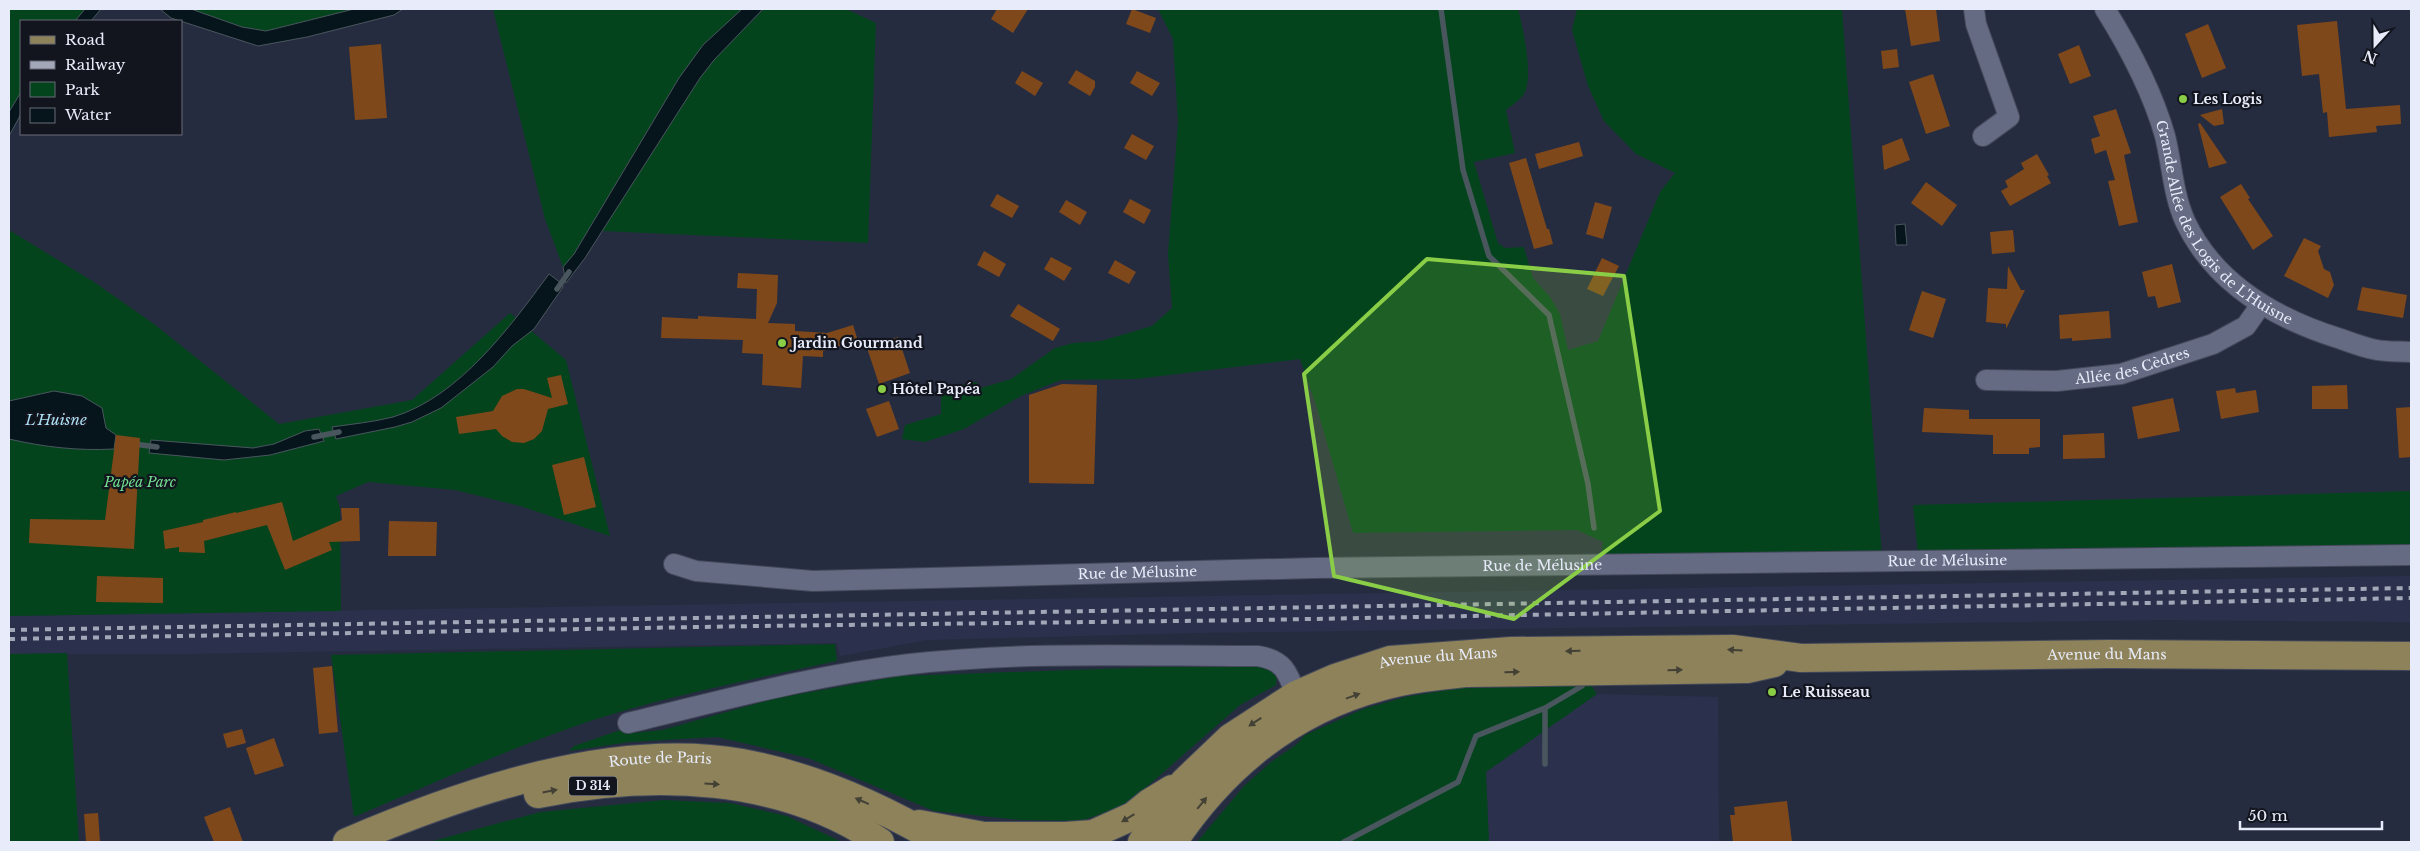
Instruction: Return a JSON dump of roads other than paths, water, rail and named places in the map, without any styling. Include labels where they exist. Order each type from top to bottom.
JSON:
[{"type":"main road","name":"Avenue du Mans","points":[[1142,842],[1184,782],[1230,738],[1296,695],[1335,678],[1390,660],[1511,651],[1733,649],[1801,658],[2110,654],[2411,656]]},
{"type":"main road","name":"Avenue du Mans","points":[[1173,842],[1204,800],[1235,766],[1260,746],[1308,715],[1380,686],[1467,673],[1747,669],[1801,658]]},
{"type":"main road","name":"Route de Paris","points":[[347,842],[443,803],[527,777],[612,762],[658,759],[699,759],[741,763],[784,772],[857,799],[906,821],[941,842]]},
{"type":"main road","name":"Route de Paris","points":[[387,842],[444,820],[510,800],[561,789],[656,781],[739,786],[775,794],[834,816],[866,832],[880,842]]},
{"type":"main road","points":[[906,821],[984,836],[1093,834],[1133,816],[1149,802],[1184,782]]},
{"type":"street","points":[[1974,9],[1976,24],[2009,117],[1983,136]]},
{"type":"street","name":"Grande Allée des Logis de L'Huisne","points":[[2105,9],[2132,51],[2152,97],[2164,136],[2176,192],[2185,221],[2202,248],[2227,280],[2260,306],[2319,332],[2377,350],[2411,352]]},
{"type":"street","name":"Allée des Cèdres","points":[[1986,380],[2057,381],[2121,374],[2213,344],[2246,326],[2260,306]]},
{"type":"street","name":"Rue de Mélusine","points":[[674,564],[696,571],[813,582],[1315,568],[2411,556]]},
{"type":"street","points":[[628,723],[782,686],[908,664],[963,659],[1258,656],[1271,658],[1281,666],[1289,676],[1296,695]]},
{"type":"water","points":[[85,9],[101,9],[92,20],[76,20]]},
{"type":"water","points":[[160,9],[191,9],[242,27],[266,31],[354,9],[403,9],[394,15],[307,37],[258,46],[171,18]]},
{"type":"water","points":[[742,9],[763,9],[714,60],[700,78],[585,258],[566,283],[563,267],[574,254],[679,78],[703,45]]},
{"type":"water","points":[[20,94],[20,116],[9,136],[9,112]]},
{"type":"water","points":[[1905,224],[1907,245],[1896,245],[1895,225]]},
{"type":"water","points":[[549,274],[561,283],[563,287],[534,329],[512,346],[493,367],[441,408],[412,422],[336,439],[332,427],[393,417],[417,407],[440,394],[481,358],[517,316]]},
{"type":"water","name":"L'Huisne","points":[[54,391],[82,396],[102,408],[106,428],[116,435],[114,449],[61,448],[9,439],[9,401]]},
{"type":"water","points":[[319,429],[324,441],[270,455],[224,460],[149,453],[151,440],[253,448],[274,444],[305,431]]},
{"type":"waterway","points":[[1441,9],[1463,170],[1489,256],[1549,315],[1588,484],[1594,528]]},
{"type":"waterway","points":[[557,289],[569,272]]},
{"type":"waterway","points":[[314,437],[339,432]]},
{"type":"waterway","points":[[134,444],[157,447]]},
{"type":"waterway","points":[[1545,764],[1545,708],[1582,686]]},
{"type":"waterway","points":[[1344,842],[1458,782],[1476,736],[1545,708]]},
{"type":"railway","points":[[9,630],[2411,588]]},
{"type":"railway","points":[[9,639],[756,626],[1259,620],[2411,598]]},
{"type":"place","name":"Les Logis","points":[[2183,99]]},
{"type":"place","name":"Jardin Gourmand","points":[[782,343]]},
{"type":"place","name":"Hôtel Papéa","points":[[882,389]]},
{"type":"place","name":"Le Ruisseau","points":[[1772,692]]},
{"type":"park label","name":"Papéa Parc","points":[[140,482]]}]
